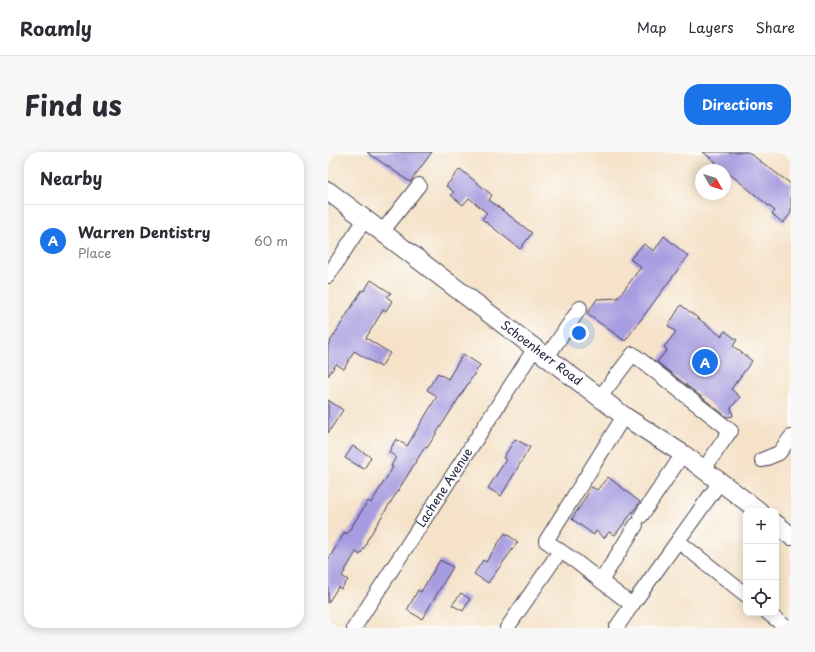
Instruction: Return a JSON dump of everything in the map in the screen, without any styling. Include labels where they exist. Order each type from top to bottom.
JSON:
[{"type":"main road","name":"Schoenherr Road","points":[[328,191],[624,416],[683,454],[755,508]]},
{"type":"main road","points":[[779,526],[791,536]]},
{"type":"street","points":[[382,232],[419,185]]},
{"type":"street","points":[[328,276],[365,219]]},
{"type":"street","name":"Lachene Avenue","points":[[354,628],[541,352],[580,308]]},
{"type":"street","points":[[600,397],[633,354],[730,432],[704,469]]},
{"type":"street","points":[[624,416],[546,541],[601,581],[632,606]]},
{"type":"street","points":[[762,460],[779,453],[791,437]]},
{"type":"street","points":[[601,581],[638,520],[683,454]]},
{"type":"street","points":[[616,628],[720,482]]},
{"type":"street","points":[[678,541],[743,593]]},
{"type":"street","points":[[507,628],[560,551]]},
{"type":"street","points":[[772,616],[787,628]]},
{"type":"building","points":[[367,152],[432,152],[410,182]]},
{"type":"building","points":[[703,152],[748,152],[791,184],[791,213],[783,223],[772,214],[775,211],[731,175],[731,164],[714,164],[716,162]]},
{"type":"building","points":[[460,169],[492,195],[489,200],[532,233],[520,249],[482,219],[487,213],[469,198],[463,205],[451,195],[454,192],[446,186]]},
{"type":"building","points":[[664,236],[688,256],[625,341],[587,314],[597,299],[618,298],[641,267],[630,259],[644,244],[654,251]]},
{"type":"building","points":[[371,280],[391,293],[387,297],[392,301],[386,311],[383,310],[366,338],[390,353],[381,367],[354,351],[344,369],[336,364],[328,376],[328,345],[362,290],[364,291]]},
{"type":"building","points":[[681,305],[721,336],[725,331],[737,340],[733,346],[752,361],[731,389],[740,397],[731,408],[733,416],[727,417],[657,362],[667,350],[664,347],[676,332],[668,326]]},
{"type":"building","points":[[463,354],[480,365],[427,448],[425,447],[366,542],[367,543],[360,555],[356,552],[342,576],[348,580],[341,589],[338,587],[328,603],[328,560],[345,532],[347,534],[368,501],[371,503],[393,467],[391,466],[396,457],[389,452],[396,439],[407,446],[430,408],[437,396],[427,390],[438,373],[448,379]]},
{"type":"building","points":[[328,400],[343,410],[328,433]]},
{"type":"building","points":[[515,439],[530,447],[501,496],[488,488],[506,460],[503,458]]},
{"type":"building","points":[[353,446],[371,457],[364,469],[345,458]]},
{"type":"building","points":[[608,477],[640,502],[615,535],[609,532],[604,538],[596,531],[594,535],[572,519],[592,487],[597,490]]},
{"type":"building","points":[[505,533],[518,542],[488,583],[474,574],[483,560],[486,562]]},
{"type":"building","points":[[440,560],[453,567],[422,619],[407,610],[418,590],[421,592]]},
{"type":"building","points":[[461,593],[470,599],[463,611],[452,605]]},
{"type":"place","name":"Warren Dentistry","points":[[705,362]]}]
